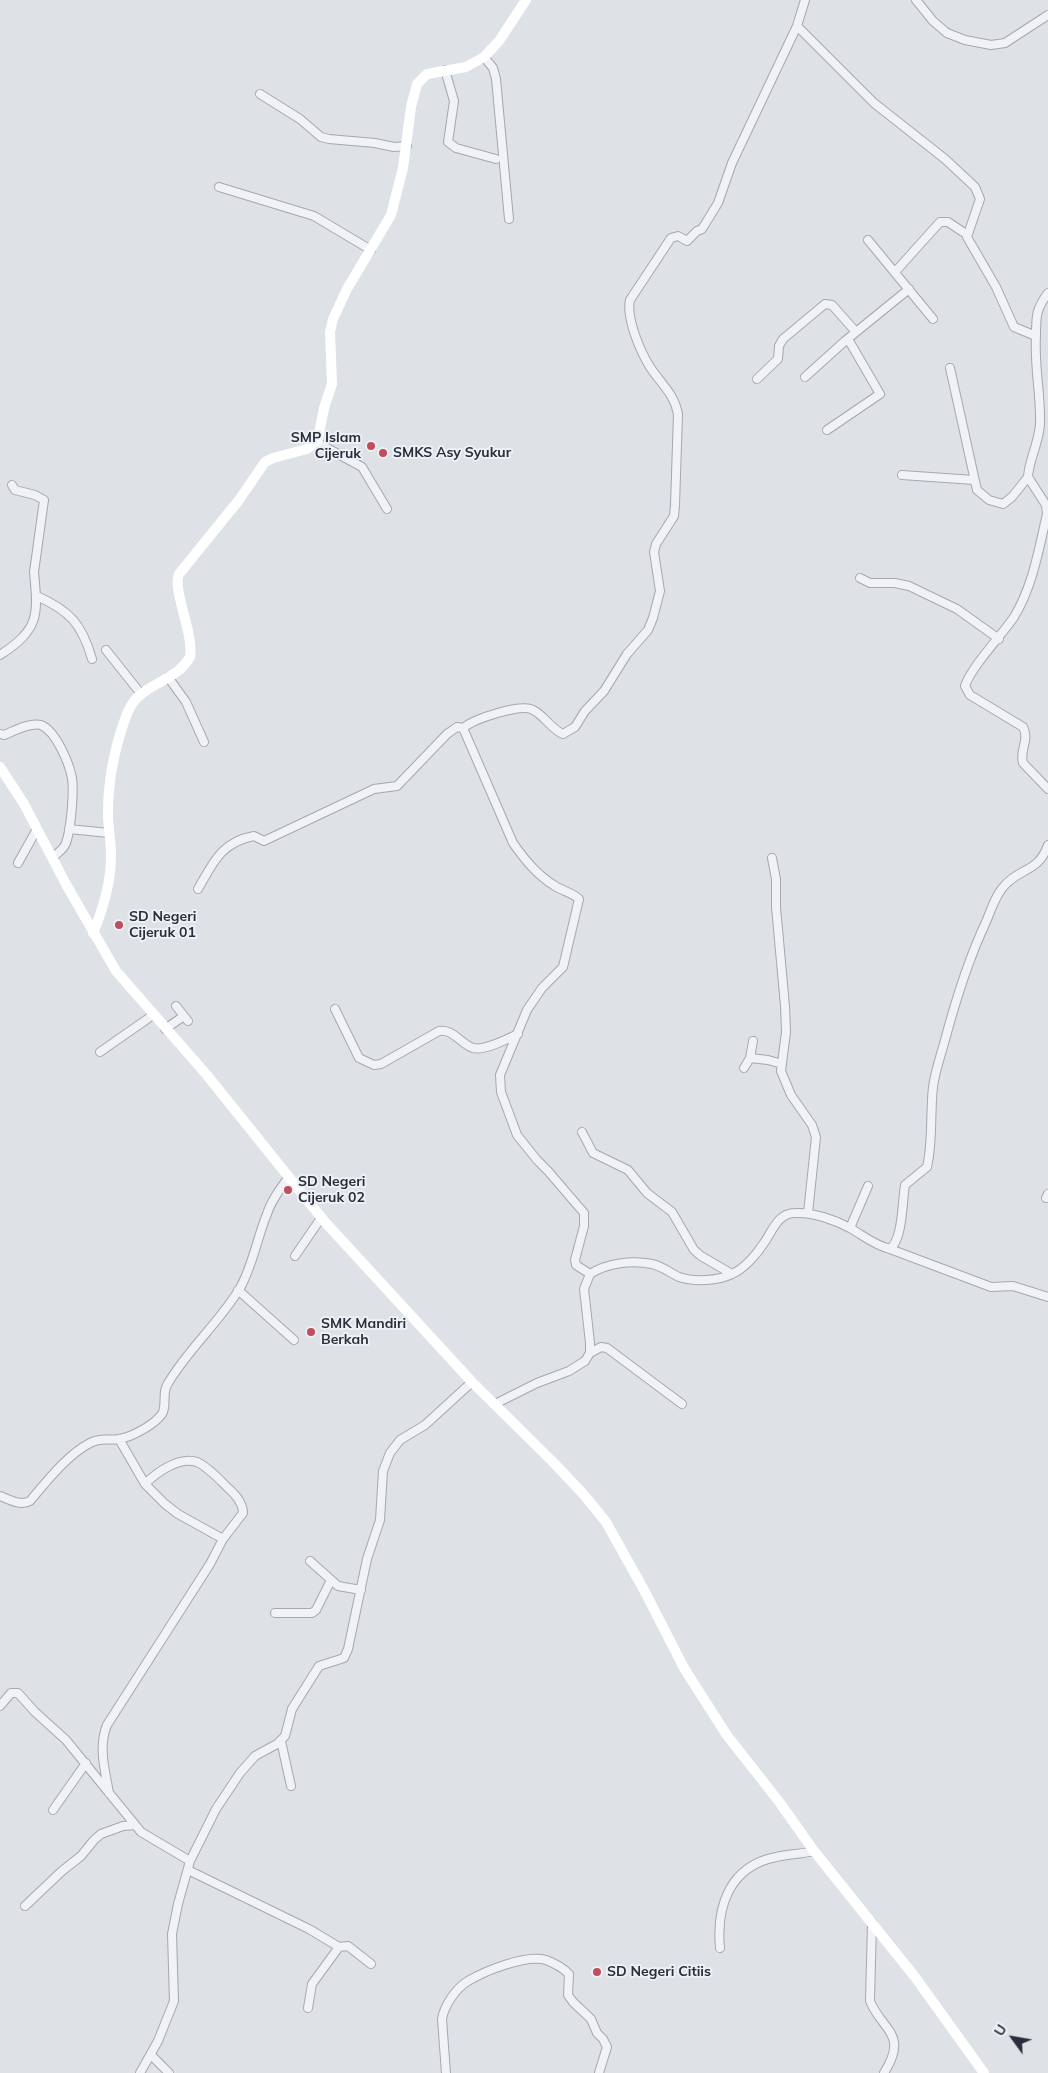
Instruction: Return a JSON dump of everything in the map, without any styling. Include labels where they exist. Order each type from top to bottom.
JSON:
[{"type":"main road","points":[[93,933],[108,890],[111,855],[108,805],[114,758],[127,714],[141,694],[172,675],[190,657],[191,648],[177,584],[179,574],[239,500],[265,462],[307,449],[316,442],[332,384],[330,332],[332,319],[347,289],[391,215],[401,179],[411,107],[417,84],[427,74],[466,67],[484,57],[499,41],[526,0]]},
{"type":"main road","points":[[0,768],[24,804],[93,933],[116,971],[153,1016],[206,1074],[321,1218],[472,1382],[572,1483],[611,1530],[694,1684],[726,1734],[780,1802],[814,1851],[920,1984],[984,2073]]},
{"type":"street","points":[[198,889],[220,851],[254,836],[264,841],[374,790],[397,786],[447,734],[457,728],[463,728],[478,720],[505,712],[529,708],[538,713],[557,732],[564,734],[570,732],[590,705],[604,691],[633,646],[648,630],[658,602],[660,590],[654,552],[656,544],[672,520],[675,510],[678,414],[676,404],[670,393],[650,367],[640,346],[628,308],[630,300],[671,238],[678,236],[687,241],[697,231],[702,229],[718,203],[749,123],[772,80],[797,26],[805,0]]},
{"type":"street","points":[[916,0],[939,27],[947,33],[958,38],[986,44],[1006,43],[1048,15]]},
{"type":"street","points":[[797,26],[874,103],[945,159],[975,186],[980,199],[966,234]]},
{"type":"street","points":[[484,57],[492,68],[496,79],[509,219]]},
{"type":"street","points":[[445,70],[454,102],[448,142],[456,148],[496,158]]},
{"type":"street","points":[[260,94],[300,119],[320,137],[329,140],[375,142],[394,148],[407,146]]},
{"type":"street","points":[[219,187],[314,216],[371,250]]},
{"type":"street","points":[[895,272],[940,222],[948,222],[966,234],[996,287],[1014,327],[1036,336]]},
{"type":"street","points":[[868,240],[933,319]]},
{"type":"street","points":[[805,377],[856,332],[909,290]]},
{"type":"street","points":[[950,368],[977,490],[989,500],[1003,504],[1012,497],[1028,477],[1040,424],[1039,384],[1035,365],[1036,318],[1040,302],[1048,293]]},
{"type":"street","points":[[757,378],[778,359],[779,346],[783,339],[825,304],[832,305],[856,332]]},
{"type":"street","points":[[827,430],[880,394],[848,339]]},
{"type":"street","points":[[316,442],[362,467],[387,509]]},
{"type":"street","points":[[902,475],[974,480]]},
{"type":"street","points":[[1028,477],[1046,506],[1047,514],[1027,589],[1015,616],[970,676],[966,686],[970,695],[1023,727],[1027,740],[1021,758],[1023,763],[1048,789]]},
{"type":"street","points":[[0,655],[20,640],[34,620],[37,596],[34,572],[44,500],[35,495],[15,490],[12,486]]},
{"type":"street","points":[[860,578],[870,583],[895,583],[909,586],[957,609],[998,639]]},
{"type":"street","points":[[37,596],[56,605],[76,621],[86,638],[92,659]]},
{"type":"street","points":[[106,650],[141,694]]},
{"type":"street","points":[[172,675],[204,742]]},
{"type":"street","points":[[0,734],[4,735],[35,724],[46,728],[56,740],[71,776],[72,786],[69,829],[65,846],[53,857]]},
{"type":"street","points":[[463,728],[489,784],[513,843],[532,869],[543,878],[579,899],[563,967],[534,998],[527,1010],[500,1075],[501,1092],[518,1135],[536,1160],[548,1171],[584,1213],[584,1226],[575,1260],[576,1264],[590,1274]]},
{"type":"street","points":[[18,863],[37,829]]},
{"type":"street","points":[[69,829],[110,833]]},
{"type":"street","points":[[890,1249],[897,1241],[905,1186],[927,1167],[932,1099],[936,1074],[955,1002],[970,956],[1002,889],[1016,876],[1036,865],[1048,845]]},
{"type":"street","points":[[772,858],[776,879],[776,906],[786,1006],[782,1076],[791,1095],[815,1132],[812,1185],[808,1213]]},
{"type":"street","points":[[165,1029],[186,1019],[176,1006]]},
{"type":"street","points":[[335,1009],[360,1058],[374,1065],[388,1060],[439,1031],[446,1031],[475,1048],[491,1046],[518,1034]]},
{"type":"street","points":[[100,1052],[153,1016]]},
{"type":"street","points":[[744,1068],[750,1058],[753,1041]]},
{"type":"street","points":[[750,1058],[782,1064]]},
{"type":"street","points":[[582,1132],[593,1153],[628,1170],[647,1193],[672,1212],[694,1250],[732,1274]]},
{"type":"street","points":[[0,1496],[20,1504],[25,1503],[87,1445],[98,1440],[119,1439],[150,1424],[162,1414],[164,1408],[163,1397],[169,1382],[238,1290],[248,1272],[269,1208],[288,1178]]},
{"type":"street","points":[[850,1228],[868,1186]]},
{"type":"street","points":[[590,1353],[584,1288],[590,1274],[604,1266],[642,1262],[654,1264],[687,1279],[714,1279],[732,1274],[758,1250],[779,1220],[786,1214],[808,1213],[850,1228],[871,1243],[991,1288],[1013,1286],[1048,1297]]},
{"type":"street","points":[[295,1256],[321,1218]]},
{"type":"street","points":[[238,1290],[294,1340]]},
{"type":"street","points":[[495,1404],[537,1383],[577,1367],[585,1361],[590,1353],[601,1347],[607,1348],[682,1404]]},
{"type":"street","points":[[140,2073],[151,2054],[174,2001],[172,1934],[190,1861],[216,1809],[240,1773],[255,1756],[281,1741],[288,1730],[290,1715],[298,1698],[320,1666],[344,1658],[348,1649],[354,1590],[380,1520],[383,1471],[387,1458],[400,1440],[425,1425],[472,1382]]},
{"type":"street","points":[[119,1439],[145,1484],[178,1514],[223,1539]]},
{"type":"street","points":[[109,1793],[102,1750],[102,1738],[107,1725],[210,1564],[223,1539],[243,1513],[243,1509],[233,1493],[197,1462],[189,1461],[158,1471],[145,1484]]},
{"type":"street","points":[[310,1561],[338,1586],[354,1590]]},
{"type":"street","points":[[275,1613],[312,1613],[316,1610],[331,1580]]},
{"type":"street","points":[[0,1706],[10,1693],[18,1693],[35,1712],[66,1740],[141,1832],[190,1861]]},
{"type":"street","points":[[281,1741],[291,1786]]},
{"type":"street","points":[[53,1810],[86,1763]]},
{"type":"street","points":[[25,1906],[81,1856],[101,1834],[123,1826],[135,1825]]},
{"type":"street","points":[[720,1948],[718,1928],[721,1908],[729,1890],[741,1874],[756,1864],[776,1857],[814,1851]]},
{"type":"street","points":[[188,1870],[309,1929],[339,1947],[348,1946],[370,1964]]},
{"type":"street","points":[[872,1924],[870,2000],[891,2031],[894,2045],[884,2073]]},
{"type":"street","points":[[308,2008],[312,1984],[339,1947]]},
{"type":"street","points":[[446,2073],[442,2019],[444,2010],[449,2002],[466,1982],[520,1960],[544,1960],[569,1974],[568,1995],[591,2019],[597,2033],[607,2047],[599,2073]]},
{"type":"street","points":[[151,2054],[168,2073]]},
{"type":"place","name":"SMP Islam Cijeruk","points":[[371,446]]},
{"type":"place","name":"SMKS Asy Syukur","points":[[383,453]]},
{"type":"place","name":"SD Negeri Cijeruk 01","points":[[119,925]]},
{"type":"place","name":"SD Negeri Cijeruk 02","points":[[288,1190]]},
{"type":"place","name":"SMK Mandiri Berkah","points":[[311,1332]]},
{"type":"place","name":"SD Negeri Citiis","points":[[597,1972]]}]
